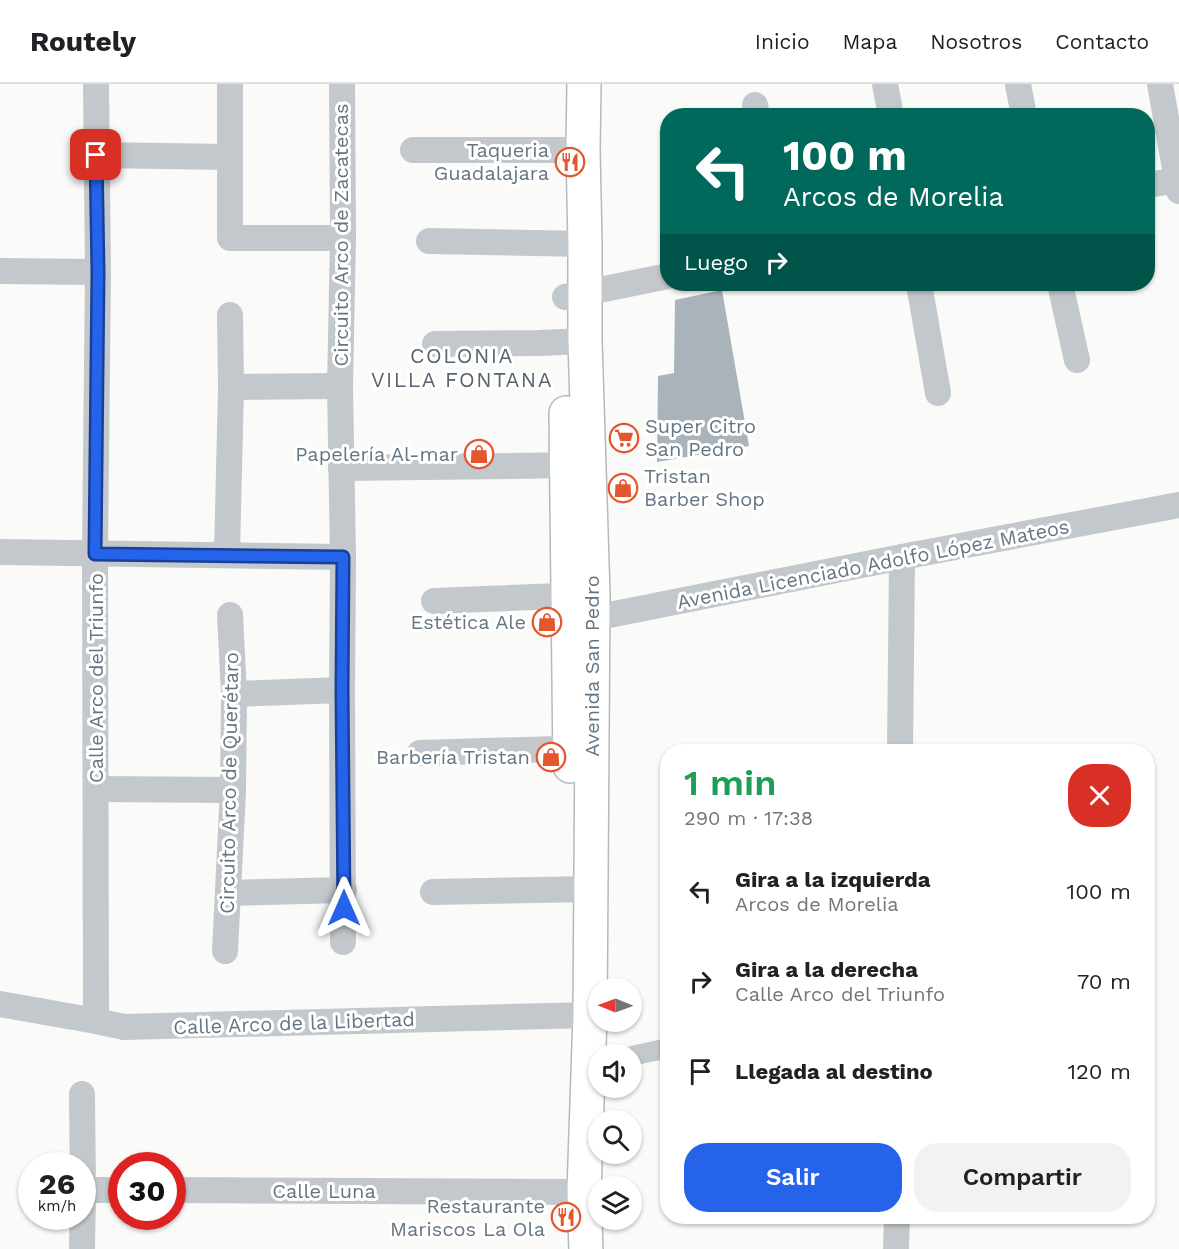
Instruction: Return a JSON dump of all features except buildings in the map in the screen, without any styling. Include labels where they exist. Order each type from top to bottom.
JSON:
[{"type":"main road","name":"Avenida San Pedro","points":[[566,84],[574,150],[580,608],[582,889],[575,1192],[586,1249]]},
{"type":"main road","name":"Avenida San Pedro","points":[[574,150],[584,84]]},
{"type":"main road","name":"Avenida San Pedro","points":[[580,1015],[588,1044]]},
{"type":"main road","name":"Avenida San Pedro","points":[[569,1249],[589,1098]]},
{"type":"street","name":"Calle Arco del Triunfo","points":[[96,84],[98,272],[95,554],[96,1020]]},
{"type":"street","points":[[230,84],[230,238],[343,238]]},
{"type":"street","name":"Circuito Arco de Zacatecas","points":[[342,84],[343,238],[340,386],[343,557]]},
{"type":"street","points":[[885,84],[890,108]]},
{"type":"street","points":[[1018,84],[1022,108]]},
{"type":"street","points":[[1155,185],[1178,186],[1160,84]]},
{"type":"street","points":[[413,150],[574,150]]},
{"type":"street","points":[[96,155],[229,158]]},
{"type":"street","points":[[429,241],[575,244]]},
{"type":"street","points":[[0,271],[98,272]]},
{"type":"street","points":[[575,295],[660,278]]},
{"type":"street","points":[[920,291],[938,393]]},
{"type":"street","points":[[1062,291],[1077,360]]},
{"type":"street","points":[[227,554],[231,387],[230,315]]},
{"type":"street","points":[[435,344],[575,341]]},
{"type":"street","points":[[231,387],[340,386]]},
{"type":"street","points":[[341,468],[578,465]]},
{"type":"street","name":"Avenida Licenciado Adolfo López Mateos","points":[[434,601],[580,608],[902,557],[1179,505]]},
{"type":"street","points":[[0,552],[343,557],[343,942]]},
{"type":"street","points":[[900,744],[902,557]]},
{"type":"street","name":"Circuito Arco de Querétaro","points":[[225,951],[233,790],[234,694],[230,615]]},
{"type":"street","points":[[234,694],[342,690]]},
{"type":"street","points":[[420,753],[580,749]]},
{"type":"street","points":[[96,789],[233,790]]},
{"type":"street","points":[[433,892],[582,889]]},
{"type":"street","points":[[228,893],[344,890]]},
{"type":"street","name":"Calle Arco de la Libertad","points":[[0,1004],[96,1020],[123,1027],[580,1015]]},
{"type":"street","points":[[642,1054],[660,1050]]},
{"type":"street","points":[[82,1094],[83,1152]]},
{"type":"street","name":"Calle Luna","points":[[186,1190],[575,1192]]},
{"type":"street","points":[[896,1249],[897,1224]]},
{"type":"street","points":[[82,1230],[82,1249]]},
{"type":"place","name":"Taqueria Guadalajara","points":[[570,162]]},
{"type":"place","name":"Super Citro San Pedro","points":[[624,438]]},
{"type":"place","name":"Papelería Al-mar","points":[[479,454]]},
{"type":"place","name":"Tristan Barber Shop","points":[[623,488]]},
{"type":"place","name":"Estética Ale","points":[[547,622]]},
{"type":"place","name":"Barbería Tristan","points":[[551,757]]},
{"type":"place","name":"Restaurante Mariscos La Ola","points":[[566,1217]]},
{"type":"district","name":"COLONIA VILLA FONTANA","points":[[462,367]]},
{"type":"route","points":[[96,155],[98,272],[95,554],[343,557],[344,908]]}]
